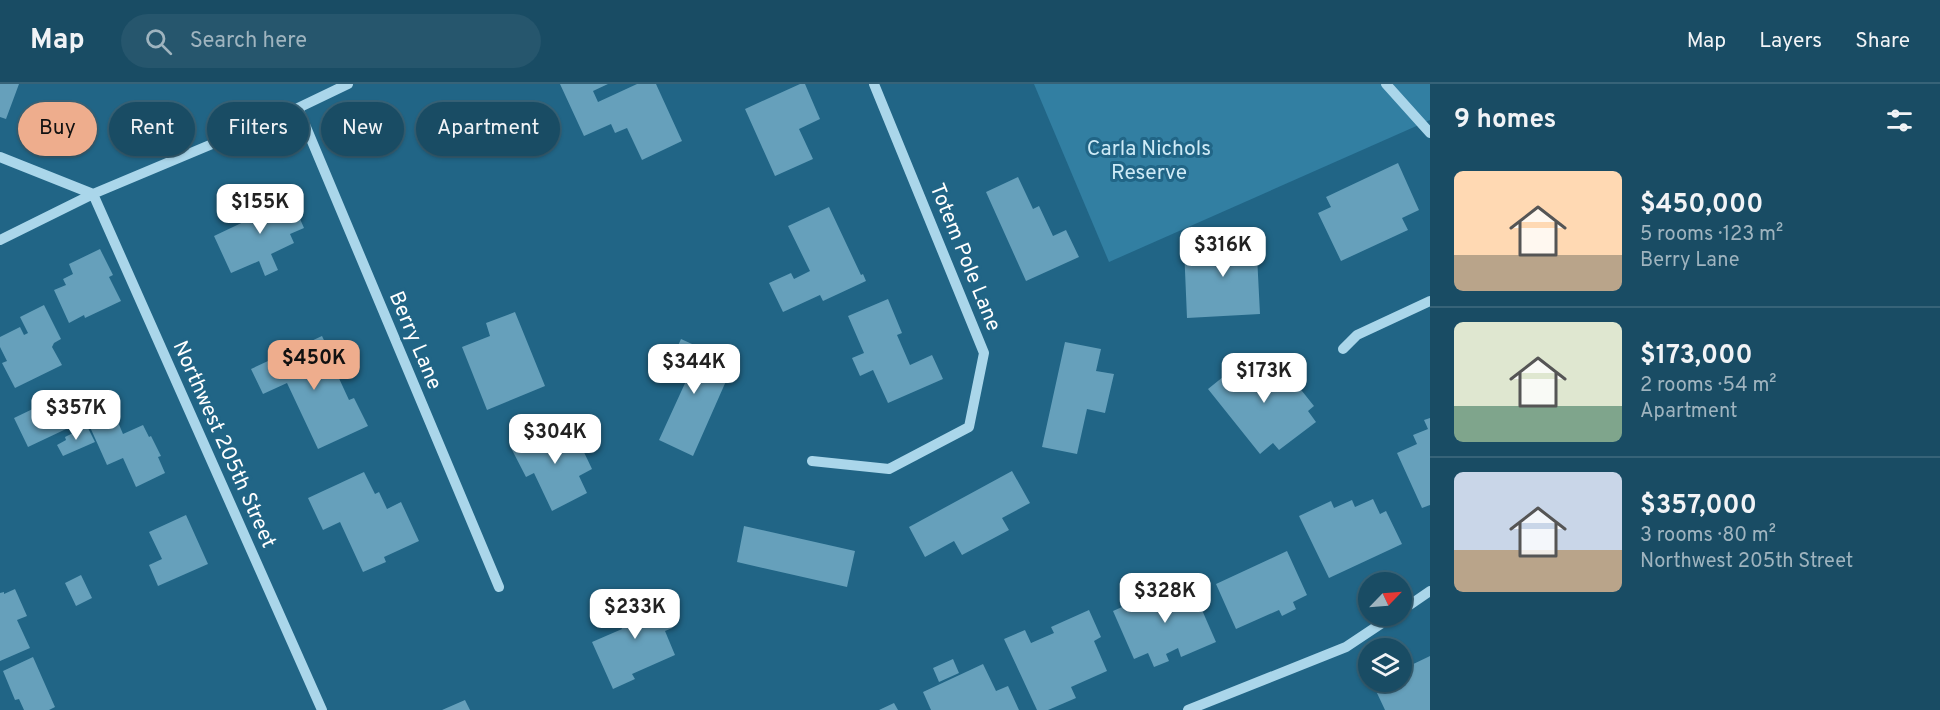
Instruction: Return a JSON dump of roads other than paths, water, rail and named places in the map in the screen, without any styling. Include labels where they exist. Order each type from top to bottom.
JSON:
[{"type":"street","points":[[309,103],[348,84]]},
{"type":"street","name":"Totem Pole Lane","points":[[812,461],[889,470],[969,427],[984,353],[874,84]]},
{"type":"street","points":[[1386,84],[1430,133]]},
{"type":"street","name":"Berry Lane","points":[[309,134],[499,587]]},
{"type":"street","points":[[0,240],[93,194],[207,146]]},
{"type":"street","points":[[0,157],[93,194]]},
{"type":"street","name":"Northwest 205th Street","points":[[93,194],[321,710]]},
{"type":"street","points":[[1343,349],[1357,335],[1430,301]]},
{"type":"street","points":[[1412,603],[1430,591]]},
{"type":"street","points":[[1188,710],[1346,647],[1378,626]]},
{"type":"park label","name":"Carla Nichols Reserve","points":[[1149,160]]}]
